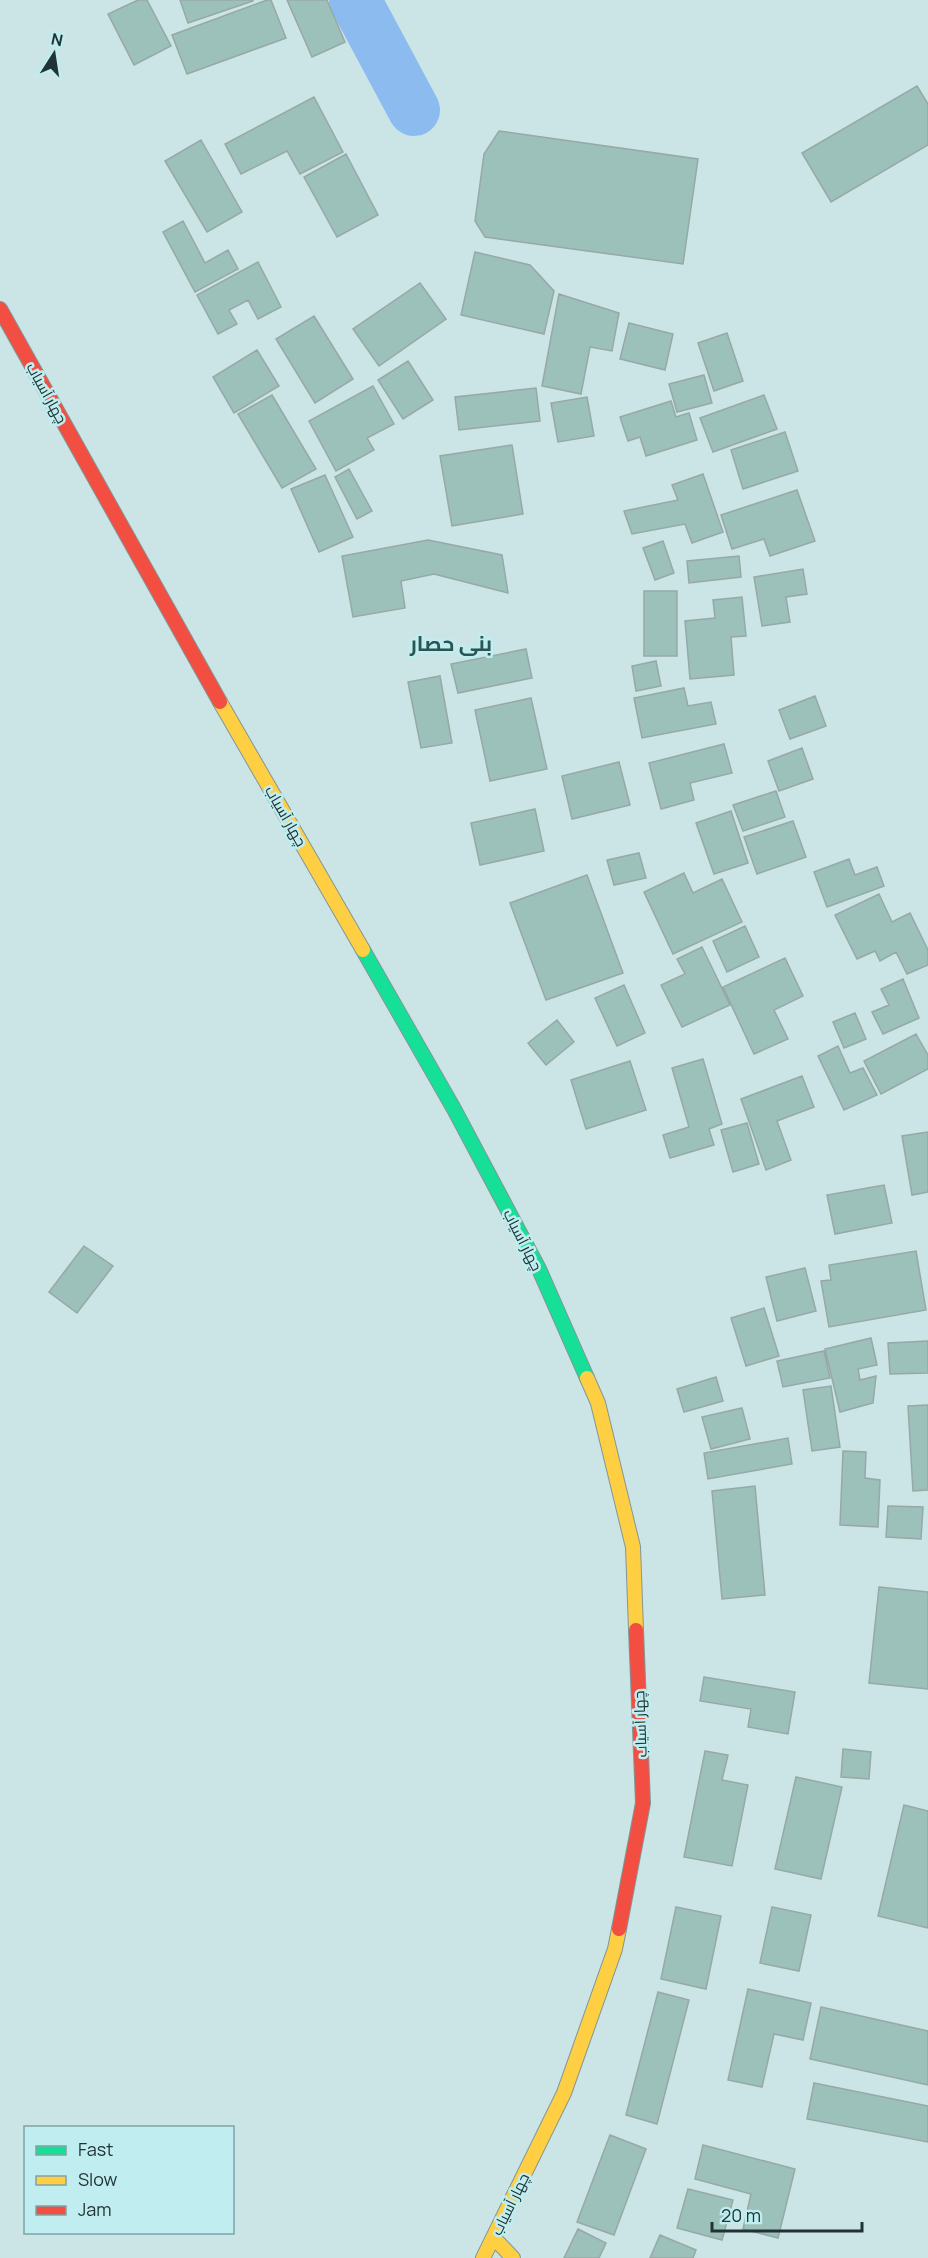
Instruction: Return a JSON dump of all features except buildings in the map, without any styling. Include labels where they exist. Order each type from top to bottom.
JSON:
[{"type":"main road","name":"چهار آسیاب","points":[[0,309],[182,636],[454,1109],[539,1269],[601,1414],[633,1547],[643,1803],[615,1949],[564,2093],[483,2258]]},
{"type":"main road","points":[[494,2238],[513,2258]]},
{"type":"waterway","points":[[355,0],[414,110]]},
{"type":"traffic: fast","points":[[363,950],[454,1109],[539,1269],[587,1378]]},
{"type":"traffic: slow","points":[[220,702],[363,950]]},
{"type":"traffic: slow","points":[[587,1378],[598,1403],[633,1547],[636,1630]]},
{"type":"traffic: slow","points":[[483,2258],[564,2093],[615,1949],[619,1929]]},
{"type":"traffic: slow","points":[[494,2238],[513,2258]]},
{"type":"traffic: jam","points":[[0,309],[220,702]]},
{"type":"traffic: jam","points":[[619,1929],[643,1803],[636,1630]]},
{"type":"district","name":"بنی حصار","points":[[451,643]]}]
